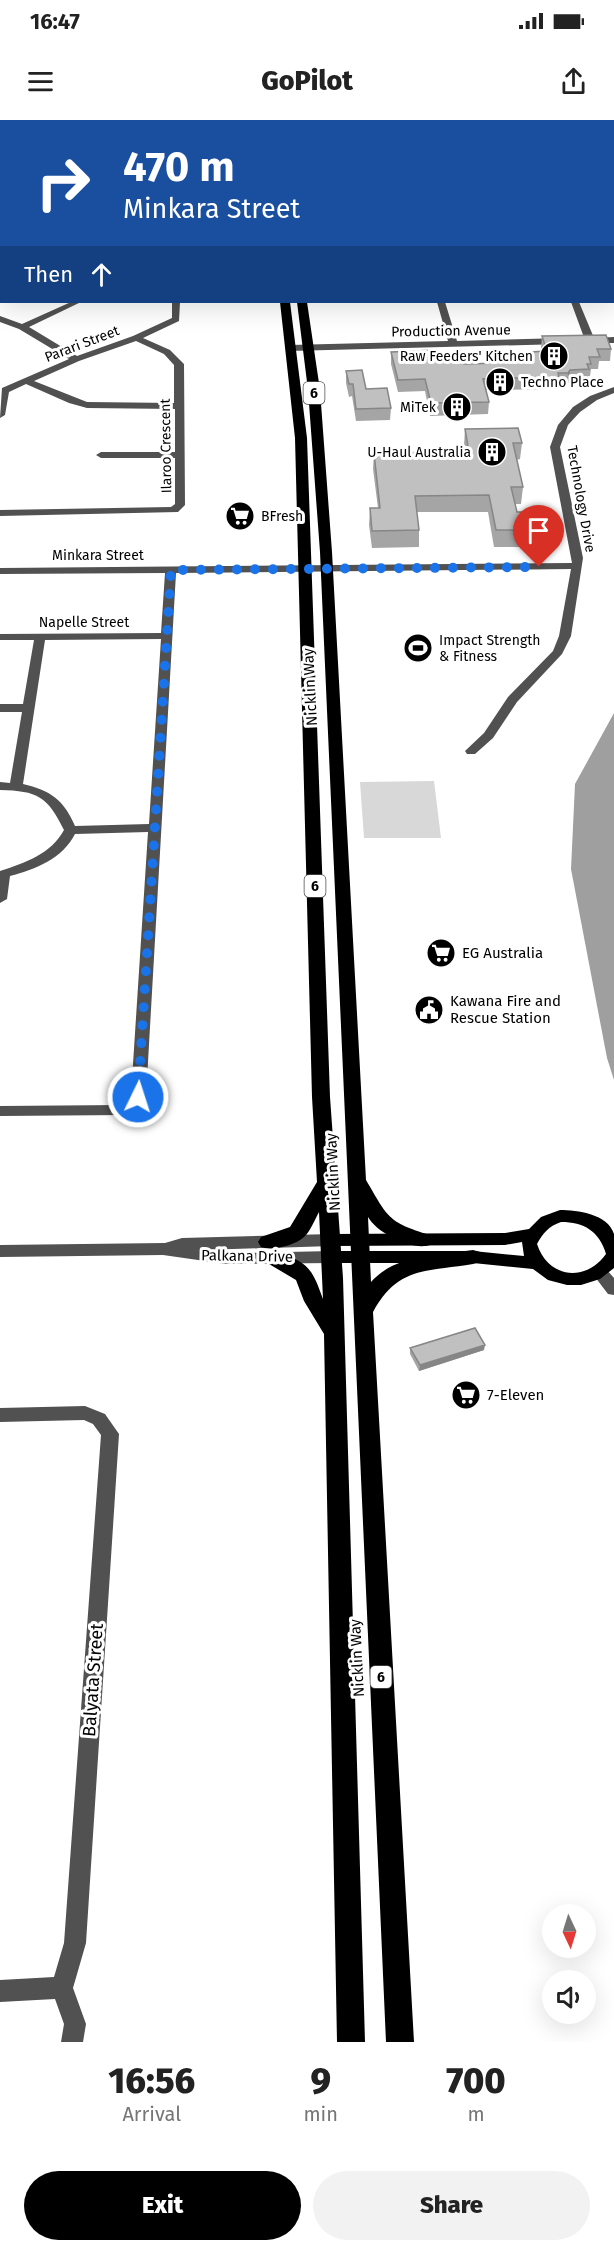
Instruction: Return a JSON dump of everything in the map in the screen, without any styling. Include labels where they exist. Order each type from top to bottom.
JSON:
[{"type":"highway","name":"Nicklin Way","points":[[285,303],[301,438],[321,1097],[332,1249],[351,2042]]},
{"type":"highway","name":"Nicklin Way","points":[[302,303],[309,348],[327,569],[400,2042]]},
{"type":"highway","points":[[356,1179],[380,1221],[400,1233],[423,1240]]},
{"type":"highway","points":[[328,1180],[297,1232],[285,1238],[272,1250],[305,1276],[314,1301],[334,1333]]},
{"type":"highway","points":[[363,1312],[383,1279],[393,1272],[404,1268],[473,1257]]},
{"type":"main road","points":[[360,1248],[537,1263],[555,1275],[579,1279],[600,1273],[610,1265],[614,1254],[613,1242],[606,1231],[596,1223],[582,1217],[559,1216],[536,1227],[532,1234],[530,1249],[537,1263]]},
{"type":"main road","points":[[596,1223],[614,1221]]},
{"type":"main road","points":[[332,1249],[423,1240],[506,1239],[532,1234]]},
{"type":"street","points":[[22,327],[74,303]]},
{"type":"street","name":"Parari Street","points":[[0,415],[3,388],[27,381],[76,359],[136,338],[176,319],[176,303]]},
{"type":"street","points":[[441,303],[453,344]]},
{"type":"street","points":[[575,303],[591,340]]},
{"type":"street","points":[[0,319],[22,327],[76,359]]},
{"type":"street","name":"Ilaroo Crescent","points":[[0,513],[174,510],[180,505],[179,364],[167,352],[136,338]]},
{"type":"street","name":"Production Avenue","points":[[290,348],[614,340]]},
{"type":"street","points":[[27,381],[72,401],[87,405],[179,406]]},
{"type":"street","name":"Technology Drive","points":[[471,751],[489,735],[512,700],[558,652],[565,636],[577,566],[577,552],[555,447],[557,438],[578,405],[614,390]]},
{"type":"street","points":[[101,455],[180,454]]},
{"type":"street","name":"Minkara Street","points":[[0,571],[577,566]]},
{"type":"street","points":[[0,1111],[124,1110],[138,1097],[171,570]]},
{"type":"street","name":"Napelle Street","points":[[0,637],[168,636]]},
{"type":"street","points":[[16,786],[40,637]]},
{"type":"street","points":[[0,708],[29,708]]},
{"type":"street","points":[[0,786],[16,786],[42,794],[59,807],[70,830]]},
{"type":"street","points":[[70,830],[156,828]]},
{"type":"street","points":[[0,899],[2,875],[33,865],[63,844],[70,830]]},
{"type":"street","name":"Palkana Drive","points":[[0,1251],[163,1249],[183,1254],[230,1258],[272,1250],[332,1249]]},
{"type":"street","points":[[600,1273],[614,1289]]},
{"type":"street","name":"Balyata Street","points":[[0,1415],[86,1413],[99,1419],[111,1434],[75,1943],[62,1988]]},
{"type":"street","points":[[0,1991],[62,1988],[75,2024],[72,2042]]},
{"type":"shaded area","points":[[614,713],[614,1080],[607,1058],[571,869],[575,784]]},
{"type":"shaded area","points":[[434,781],[441,838],[364,838],[360,782]]},
{"type":"building","points":[[606,335],[611,349],[597,349],[600,357],[589,357],[591,364],[587,364],[589,369],[558,373],[559,377],[483,379],[489,402],[431,403],[425,379],[398,380],[391,352],[437,350],[440,362],[464,362],[464,364],[533,362],[530,352],[547,351],[542,336]]},
{"type":"building","points":[[362,370],[366,389],[387,388],[391,408],[356,409],[353,384],[349,384],[346,371]]},
{"type":"building","points":[[518,428],[522,443],[513,443],[523,487],[511,487],[517,512],[552,512],[555,530],[496,530],[489,495],[415,496],[419,530],[372,531],[370,508],[380,508],[374,453],[469,452],[465,429]]},
{"type":"building","name":"7-Eleven","points":[[475,1328],[485,1345],[420,1365],[410,1348]]},
{"type":"place","name":"Raw Feeders' Kitchen","points":[[554,356]]},
{"type":"place","name":"Techno Place","points":[[500,382]]},
{"type":"place","name":"MiTek","points":[[457,407]]},
{"type":"place","name":"U-Haul Australia","points":[[492,452]]},
{"type":"place","name":"BFresh","points":[[240,516]]},
{"type":"place","name":"Impact Strength & Fitness","points":[[418,648]]},
{"type":"place","name":"EG Australia","points":[[441,953]]},
{"type":"place","name":"Kawana Fire and Rescue Station","points":[[429,1010]]},
{"type":"place","name":"7-Eleven","points":[[466,1395]]},
{"type":"route","points":[[138,1097],[171,570],[539,567]]}]
